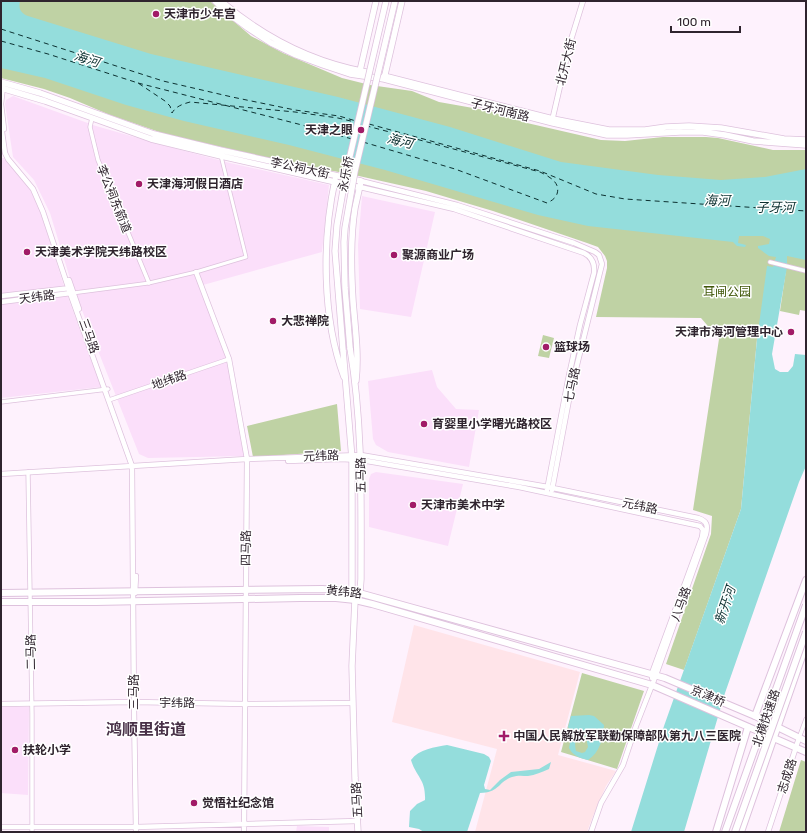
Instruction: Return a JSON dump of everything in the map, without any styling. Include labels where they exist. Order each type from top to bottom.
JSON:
[{"type":"main road","name":"子牙河南路","points":[[215,1],[225,11],[248,28],[271,42],[296,55],[323,65],[384,78],[607,135],[703,132],[753,141],[806,145]]},
{"type":"main road","name":"子牙河南路","points":[[221,1],[252,26],[266,34],[297,50],[326,62],[360,73]]},
{"type":"main road","points":[[360,73],[376,1]]},
{"type":"main road","name":"永乐桥","points":[[343,350],[335,251],[337,225],[347,165],[386,1]]},
{"type":"main road","name":"永乐桥","points":[[350,348],[345,288],[345,228],[355,171],[395,1]]},
{"type":"main road","points":[[384,78],[402,1]]},
{"type":"main road","name":"李公祠大街","points":[[2,85],[93,116],[172,139],[335,179]]},
{"type":"main road","name":"李公祠大街","points":[[93,116],[151,139],[221,156],[361,184]]},
{"type":"main road","name":"子牙河南路","points":[[552,121],[609,130],[639,130],[689,126],[721,128],[784,139],[806,140]]},
{"type":"main road","points":[[335,179],[328,218],[326,248],[328,297],[337,357],[346,382]]},
{"type":"main road","points":[[356,381],[358,348],[353,300],[351,252],[355,207],[361,184]]},
{"type":"main road","name":"五马路","points":[[350,348],[356,381],[361,458],[360,592],[355,600]]},
{"type":"main road","name":"五马路","points":[[343,350],[352,457],[352,591],[355,600],[352,666],[358,832]]},
{"type":"main road","points":[[755,716],[806,580]]},
{"type":"main road","name":"黄纬路","points":[[1,593],[322,589],[360,592],[675,681]]},
{"type":"main road","name":"黄纬路","points":[[1,602],[336,598],[355,600],[652,685],[670,692]]},
{"type":"main road","name":"北横快速路","points":[[725,832],[806,605]]},
{"type":"main road","name":"北横快速路","points":[[735,832],[806,632]]},
{"type":"main road","points":[[741,832],[806,645]]},
{"type":"main road","name":"京津桥","points":[[675,681],[742,710],[806,741]]},
{"type":"main road","name":"京津桥","points":[[670,692],[806,752]]},
{"type":"main road","points":[[716,832],[748,727]]},
{"type":"street","name":"北开大街","points":[[552,121],[570,43],[583,1]]},
{"type":"street","name":"三马路","points":[[2,85],[1,104],[9,158],[28,178],[46,212],[71,290]]},
{"type":"street","name":"李公祠东箭道","points":[[93,116],[90,127],[98,160],[149,283]]},
{"type":"street","name":"三马路","points":[[1,125],[5,153],[8,159],[27,180],[43,212],[107,390],[133,469],[136,830]]},
{"type":"street","points":[[71,290],[149,283],[196,272],[246,257],[221,156]]},
{"type":"street","name":"李公祠大街","points":[[361,184],[437,199],[475,210],[591,249],[599,255]]},
{"type":"street","name":"李公祠大街","points":[[361,184],[478,216],[584,253],[593,261]]},
{"type":"street","name":"七马路","points":[[549,490],[588,317],[601,270],[602,264],[599,255]]},
{"type":"street","name":"七马路","points":[[549,490],[568,380],[594,273],[595,267],[593,261]]},
{"type":"street","points":[[771,262],[806,271]]},
{"type":"street","name":"四马路","points":[[196,272],[229,359],[247,461],[244,832]]},
{"type":"street","name":"天纬路","points":[[1,296],[71,290]]},
{"type":"street","name":"天纬路","points":[[1,302],[71,290]]},
{"type":"street","name":"地纬路","points":[[110,399],[229,359]]},
{"type":"street","points":[[1,402],[107,390]]},
{"type":"street","name":"元纬路","points":[[28,473],[352,457],[549,490],[698,518],[706,523]]},
{"type":"street","name":"元纬路","points":[[1,475],[126,466],[133,469]]},
{"type":"street","name":"二马路","points":[[28,473],[32,703],[32,830]]},
{"type":"street","name":"元纬路","points":[[549,490],[697,524],[702,528]]},
{"type":"street","name":"八马路","points":[[654,674],[706,534],[708,527],[706,523]]},
{"type":"street","name":"八马路","points":[[591,832],[601,803],[623,765],[652,685],[654,674],[702,537],[702,528]]},
{"type":"street","name":"宇纬路","points":[[1,704],[134,702],[245,704],[353,703]]},
{"type":"street","name":"志成路","points":[[768,832],[806,719]]},
{"type":"street","points":[[1,826],[32,830],[136,830],[244,823],[358,821]]},
{"type":"shaded area","points":[[13,96],[96,126],[166,146],[230,163],[329,185],[322,252],[203,285],[227,357],[245,456],[148,458],[139,454],[72,285],[50,213],[34,180],[13,157],[5,104],[6,100]]},
{"type":"shaded area","name":"天津美术学院天纬路校区","points":[[1,158],[4,158],[29,187],[41,214],[65,289],[101,387],[1,398]]},
{"type":"shaded area","points":[[362,196],[435,212],[411,317],[360,309],[358,245]]},
{"type":"shaded area","name":"育婴里小学曙光路校区","points":[[432,370],[437,387],[456,409],[479,410],[469,467],[388,452],[376,445],[373,439],[368,381]]},
{"type":"shaded area","name":"天津市美术中学","points":[[376,472],[463,484],[448,546],[369,527],[369,479],[371,474]]},
{"type":"shaded area","name":"中国人民解放军联勤保障部队第九八三医院","points":[[414,625],[580,672],[558,755],[616,771],[606,786],[587,832],[475,832],[497,749],[392,722]]},
{"type":"shaded area","name":"扶轮小学","points":[[1,707],[29,707],[28,795],[1,793]]},
{"type":"shaded area","points":[[297,826],[329,827],[329,832],[296,832]]},
{"type":"green space","name":"耳闸公园","points":[[1,1],[210,1],[251,36],[283,53],[342,78],[370,85],[412,91],[439,102],[490,111],[527,123],[601,140],[625,141],[663,137],[706,137],[718,138],[773,150],[806,150],[806,311],[800,310],[799,315],[780,311],[786,270],[757,339],[741,509],[684,670],[666,664],[711,534],[712,516],[693,510],[719,339],[701,318],[596,317],[607,268],[607,261],[598,247],[587,243],[493,211],[426,191],[350,174],[299,165],[165,134],[110,115],[44,89],[1,78]]},
{"type":"green space","name":"篮球场","points":[[543,335],[554,338],[549,358],[538,356]]},
{"type":"green space","points":[[337,404],[341,451],[253,457],[247,426]]},
{"type":"green space","points":[[582,673],[644,691],[617,769],[561,752]]},
{"type":"green space","points":[[801,760],[806,762],[806,832],[779,832]]},
{"type":"water","name":"子牙河","points":[[1,1],[20,1],[19,6],[21,10],[28,16],[151,54],[338,97],[450,127],[561,162],[658,175],[721,180],[765,177],[806,169],[806,260],[787,256],[787,267],[772,354],[775,369],[780,372],[788,372],[793,366],[795,354],[806,355],[806,466],[799,482],[725,693],[684,832],[631,832],[664,726],[741,509],[757,339],[767,266],[773,267],[776,257],[769,256],[758,248],[758,246],[769,244],[770,239],[763,236],[739,236],[738,243],[746,245],[745,247],[737,246],[733,242],[588,226],[538,215],[385,170],[289,145],[184,121],[126,105],[45,78],[1,68]]},
{"type":"water","points":[[571,716],[594,716],[604,725],[600,745],[592,757],[588,760],[575,755],[569,748],[572,732],[568,727]],"holes":[[[584,734],[588,747],[585,752],[582,753],[576,751],[575,742],[577,738]]]},
{"type":"water","points":[[447,745],[484,754],[489,757],[491,761],[484,785],[485,789],[490,790],[511,772],[539,769],[551,762],[549,769],[531,776],[512,777],[491,791],[480,793],[467,832],[424,832],[419,829],[409,827],[410,811],[417,804],[425,800],[424,787],[411,760],[418,753]]},
{"type":"ferry route","points":[[1,29],[163,81],[232,97],[295,110],[339,116],[356,121]]},
{"type":"ferry route","points":[[1,41],[48,54],[138,83],[165,101],[170,106],[172,113],[178,107],[190,102],[295,112],[355,122]]},
{"type":"ferry route","points":[[138,83],[352,139]]},
{"type":"ferry route","points":[[369,124],[540,171],[596,194],[625,199],[806,211]]},
{"type":"ferry route","points":[[363,142],[455,169],[547,203],[554,199],[557,194],[557,186],[553,180],[540,172],[367,126]]},
{"type":"place","name":"天津市少年宫","points":[[156,14]]},
{"type":"place","name":"天津之眼","points":[[361,130]]},
{"type":"place","name":"天津海河假日酒店","points":[[139,184]]},
{"type":"place","name":"天津美术学院天纬路校区","points":[[27,252]]},
{"type":"place","name":"聚源商业广场","points":[[394,255]]},
{"type":"place","name":"大悲禅院","points":[[273,321]]},
{"type":"place","name":"天津市海河管理中心","points":[[791,332]]},
{"type":"place","name":"篮球场","points":[[546,347]]},
{"type":"place","name":"育婴里小学曙光路校区","points":[[424,424]]},
{"type":"place","name":"天津市美术中学","points":[[413,505]]},
{"type":"place","name":"中国人民解放军联勤保障部队第九八三医院","points":[[504,736]]},
{"type":"place","name":"扶轮小学","points":[[15,750]]},
{"type":"place","name":"觉悟社纪念馆","points":[[194,803]]},
{"type":"district","name":"鸿顺里街道","points":[[146,729]]},
{"type":"water label","name":"海河","points":[[87,59]]},
{"type":"water label","name":"海河","points":[[400,141]]},
{"type":"water label","name":"海河","points":[[717,200]]},
{"type":"water label","name":"新开河","points":[[725,605]]}]
